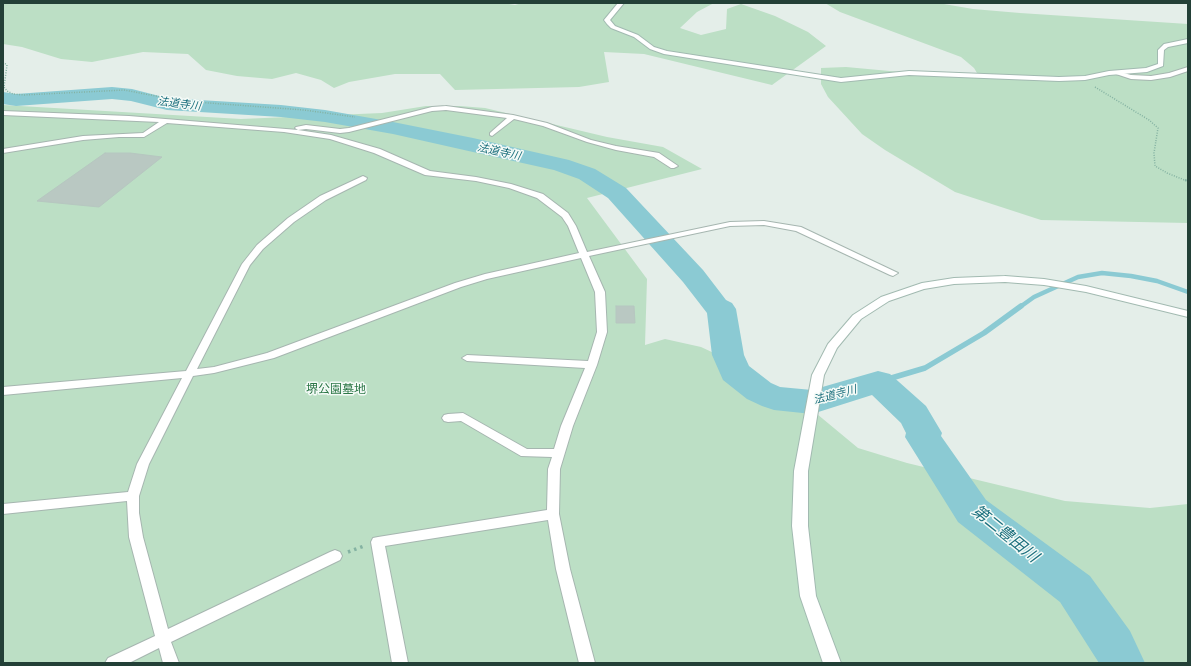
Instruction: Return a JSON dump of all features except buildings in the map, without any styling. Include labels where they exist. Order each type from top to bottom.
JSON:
[{"type":"street","points":[[621,3],[607,20],[613,28],[636,36],[652,48],[674,54],[841,80],[909,73],[1066,79],[1085,78],[1147,70],[1161,65],[1161,50],[1166,45],[1188,41]]},
{"type":"street","points":[[832,663],[808,596],[801,534],[801,471],[818,375],[832,347],[857,317],[884,299],[922,286],[954,281],[1005,279],[1044,282],[1086,289],[1188,314]]},
{"type":"lane","points":[[1116,73],[1131,77],[1151,78],[1170,75],[1188,69]]},
{"type":"lane","points":[[284,130],[306,127],[340,131],[357,129],[381,122],[446,108],[513,117],[545,124],[590,141],[616,148],[656,155],[674,166]]},
{"type":"lane","points":[[3,112],[166,121],[284,130],[331,137],[358,145],[428,173],[511,186],[540,196],[565,215],[572,226],[600,292],[602,332],[592,365],[567,426],[554,469],[553,514],[563,569],[587,663]]},
{"type":"lane","points":[[492,134],[513,117]]},
{"type":"lane","points":[[3,151],[83,138],[119,135],[144,135],[166,121]]},
{"type":"lane","points":[[171,663],[163,639],[136,537],[133,513],[133,496],[144,464],[188,374],[246,264],[260,247],[290,220],[323,198],[363,178]]},
{"type":"lane","points":[[3,391],[188,374],[214,370],[270,356],[458,285],[485,277],[694,230],[730,224],[764,223],[798,229],[893,273]]},
{"type":"lane","points":[[467,358],[592,365]]},
{"type":"lane","points":[[448,418],[463,417],[525,453],[559,453]]},
{"type":"lane","points":[[3,509],[133,496]]},
{"type":"lane","points":[[400,663],[378,542],[553,514]]},
{"type":"lane","points":[[113,663],[335,556]]},
{"type":"path","points":[[3,62],[7,65],[4,87],[7,91],[13,94],[24,95],[124,90],[182,101],[304,110],[381,122]]},
{"type":"path","points":[[1066,79],[1089,84],[1102,90],[1149,120],[1158,128],[1154,152],[1155,166],[1167,173],[1188,181]]},
{"type":"path","points":[[335,556],[378,542]]},
{"type":"green space","points":[[3,3],[503,3],[515,5],[522,3],[714,3],[697,12],[680,28],[701,35],[726,29],[727,9],[741,4],[775,16],[808,32],[826,46],[772,85],[644,54],[604,52],[609,82],[579,87],[455,90],[440,74],[395,74],[349,82],[334,88],[321,80],[296,73],[272,79],[237,76],[206,70],[188,54],[143,52],[92,62],[61,59],[22,47],[3,44]]},
{"type":"green space","points":[[825,3],[938,3],[973,9],[1020,13],[1188,24],[1188,223],[1041,220],[955,192],[885,150],[862,134],[828,97],[821,84],[821,68],[846,67],[955,77],[970,76],[977,73],[974,68],[961,57],[840,12]]},
{"type":"green space","name":"堺公園墓地","points":[[3,105],[241,119],[382,113],[426,106],[460,106],[485,108],[607,137],[663,147],[702,169],[587,198],[647,279],[645,345],[665,339],[701,347],[729,360],[769,389],[817,414],[858,448],[907,463],[1065,501],[1150,508],[1188,504],[1188,663],[3,663]]},
{"type":"waterway","name":"法道寺川","points":[[3,98],[16,100],[112,93],[132,95],[167,104],[281,111],[325,116],[393,128],[473,145],[561,165],[587,174],[617,193],[693,276],[716,306],[721,309],[728,355],[735,372],[759,391],[774,398],[812,402],[878,382],[914,415],[924,433],[923,437],[972,511],[1075,589],[1114,646],[1122,663]]},
{"type":"waterway","points":[[1020,307],[1034,297],[1078,277],[1102,273],[1131,276],[1157,281],[1188,292]]},
{"type":"waterway","points":[[878,382],[925,368],[984,333],[1021,306]]},
{"type":"water label","name":"第二豊田川","points":[[1005,534]]}]
